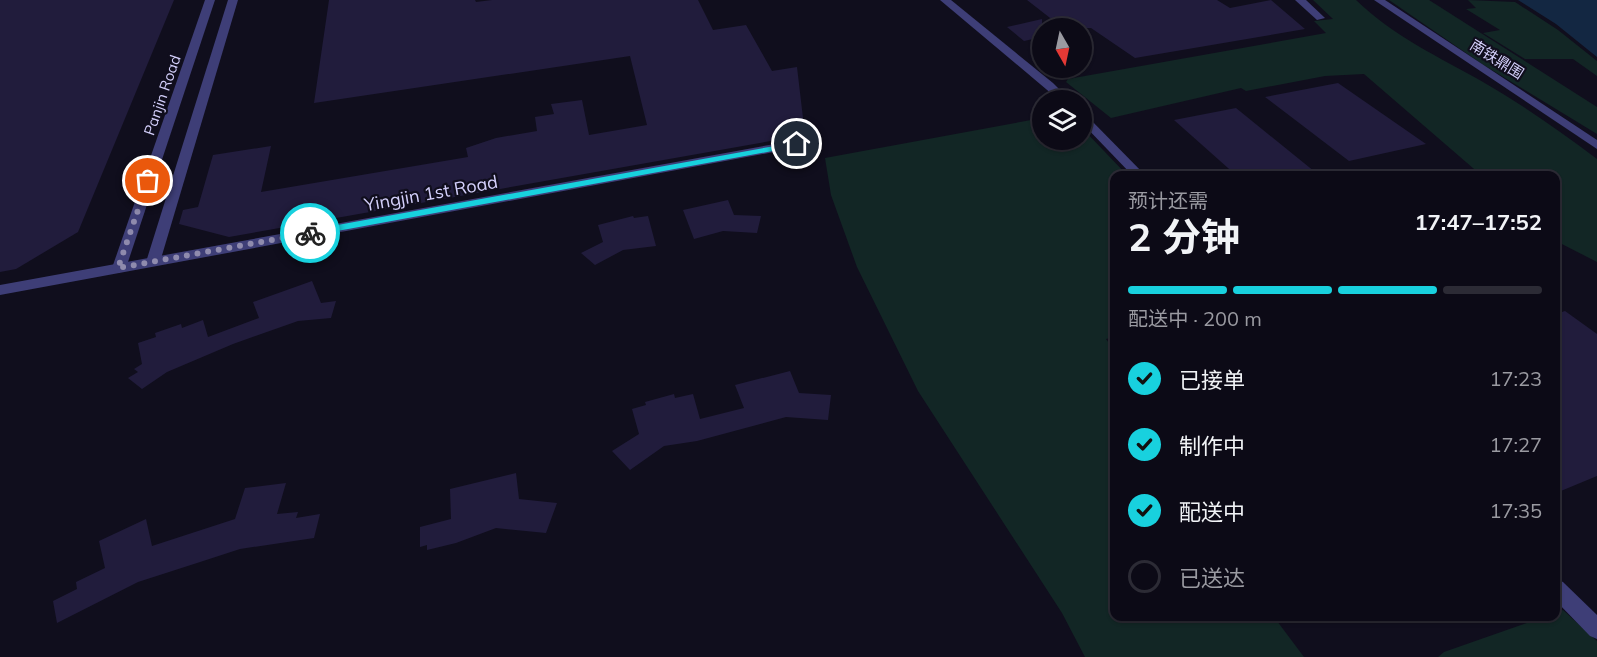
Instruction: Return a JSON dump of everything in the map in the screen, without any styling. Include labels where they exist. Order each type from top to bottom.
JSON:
[{"type":"street","name":"Panjin Road","points":[[118,268],[210,0]]},
{"type":"street","points":[[153,262],[233,0]]},
{"type":"street","points":[[945,0],[1054,90]]},
{"type":"street","points":[[1300,0],[1320,18]]},
{"type":"street","name":"南铁鼎围","points":[[1379,0],[1597,145]]},
{"type":"street","points":[[1092,127],[1135,171]]},
{"type":"street","name":"Yingjin 1st Road","points":[[0,290],[797,144]]},
{"type":"street","points":[[1560,592],[1597,629]]},
{"type":"green space","points":[[1313,0],[1356,0],[1401,35],[1512,100],[1597,159],[1597,262],[1560,243],[1560,171],[1476,171],[1364,74],[1325,76],[1246,91],[1241,88],[1111,118],[1092,103],[1092,90],[1076,90],[1066,82],[1068,79],[1092,78],[1092,75],[1326,33],[1314,21],[1333,19]]},
{"type":"green space","points":[[1389,0],[1429,0],[1597,107],[1597,134],[1482,64]]},
{"type":"green space","points":[[1468,0],[1515,2],[1558,30],[1597,61],[1597,76],[1573,59],[1525,59],[1483,33],[1500,30],[1466,9],[1476,8]]},
{"type":"green space","points":[[1032,120],[1032,150],[1092,150],[1092,138],[1123,171],[1110,171],[1110,338],[1106,339],[1110,344],[1110,621],[1277,621],[1304,657],[1085,657],[1062,613],[918,391],[857,267],[831,195],[825,158]]},
{"type":"green space","points":[[1563,610],[1597,641],[1597,657],[1438,657],[1444,652],[1533,621],[1560,621],[1560,611]]},
{"type":"water","points":[[1518,0],[1597,0],[1597,57],[1556,24]]},
{"type":"building","points":[[0,0],[174,0],[78,232],[16,269],[0,272]]},
{"type":"building","points":[[329,0],[475,0],[476,2],[492,0],[698,0],[713,30],[746,25],[772,71],[797,67],[805,135],[229,237],[179,224],[183,210],[198,207],[213,155],[271,146],[261,192],[468,157],[466,148],[496,138],[537,131],[535,117],[554,114],[551,104],[582,100],[589,135],[647,125],[630,56],[314,103]]},
{"type":"building","points":[[1027,0],[1217,0],[1230,8],[1271,0],[1305,29],[1135,58],[1092,29],[1092,18],[1050,18]]},
{"type":"building","points":[[1032,21],[1032,39],[1024,41],[1007,27]]},
{"type":"building","points":[[1338,83],[1426,144],[1349,161],[1265,97]]},
{"type":"building","points":[[1236,108],[1314,171],[1231,171],[1174,120]]},
{"type":"building","points":[[728,200],[734,215],[761,216],[757,233],[723,231],[694,239],[683,210]]},
{"type":"building","points":[[633,216],[634,218],[648,216],[656,246],[623,250],[595,265],[581,253],[603,242],[598,225]]},
{"type":"building","points":[[312,281],[321,303],[336,301],[331,318],[298,321],[233,344],[167,372],[142,389],[128,378],[138,372],[134,369],[142,364],[138,343],[156,337],[155,333],[181,324],[182,328],[203,320],[208,337],[259,318],[253,302]]},
{"type":"building","points":[[1565,311],[1597,334],[1597,476],[1560,491],[1560,313]]},
{"type":"building","points":[[790,371],[799,393],[831,395],[828,420],[786,417],[697,441],[664,446],[630,470],[612,451],[639,434],[632,409],[646,405],[645,402],[674,394],[675,398],[693,394],[700,419],[744,408],[735,385]]},
{"type":"building","points":[[516,473],[519,499],[557,503],[546,533],[496,528],[456,543],[427,550],[427,545],[420,547],[420,527],[451,519],[450,489]]},
{"type":"building","points":[[286,483],[277,514],[298,512],[296,518],[320,514],[314,538],[240,549],[138,582],[57,623],[53,601],[77,589],[76,582],[105,568],[99,541],[146,519],[152,546],[235,519],[245,488]]},
{"type":"way so far","points":[[148,181],[118,268],[310,233]]},
{"type":"route","points":[[310,233],[797,144]]}]
